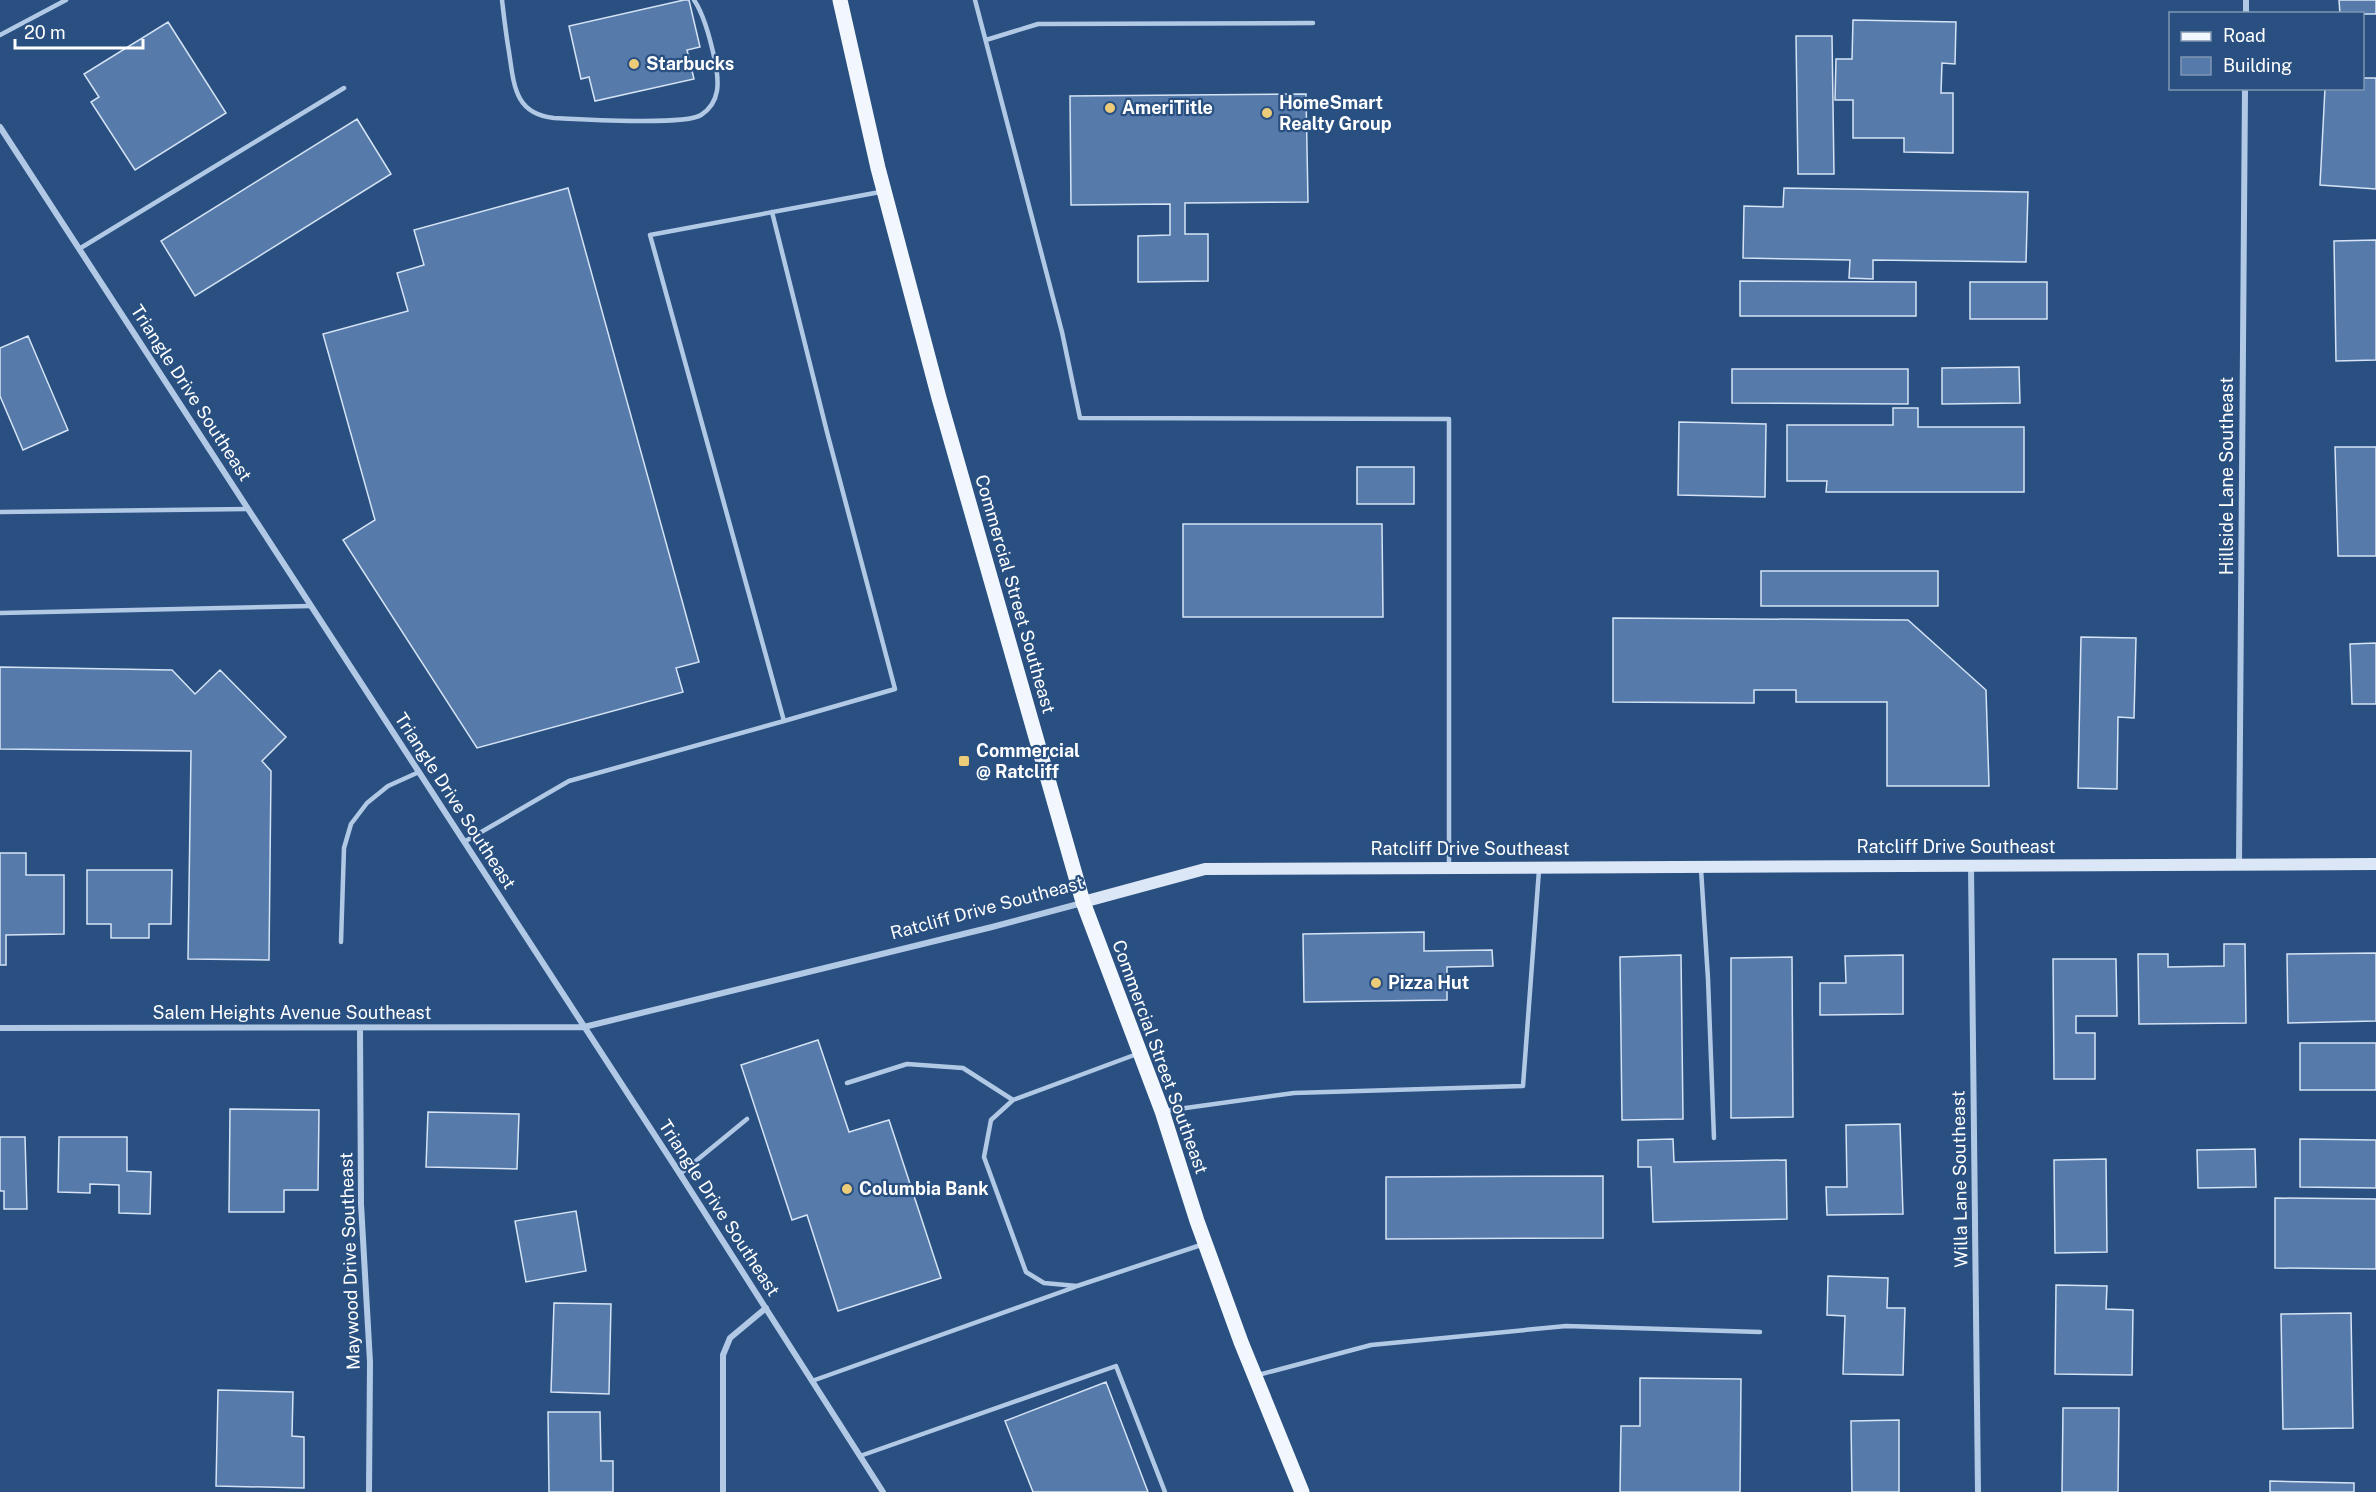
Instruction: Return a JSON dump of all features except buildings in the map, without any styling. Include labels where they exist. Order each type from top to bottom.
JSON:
[{"type":"main road","name":"Commercial Street Southeast","points":[[840,0],[884,191],[939,398],[1083,902],[1162,1111],[1205,1244],[1302,1492]]},
{"type":"street","name":"Hillside Lane Southeast","points":[[2239,864],[2246,90]]},
{"type":"street","name":"Triangle Drive Southeast","points":[[0,127],[680,1174],[883,1492]]},
{"type":"street","name":"Ratcliff Drive Southeast","points":[[584,1027],[992,927],[1205,869],[2376,864]]},
{"type":"street","name":"Willa Lane Southeast","points":[[1971,865],[1978,1492]]},
{"type":"street","name":"Salem Heights Avenue Southeast","points":[[0,1028],[584,1027]]},
{"type":"street","name":"Maywood Drive Southeast","points":[[360,1029],[361,1204],[370,1362],[369,1492]]},
{"type":"street","points":[[723,1492],[723,1355],[730,1338],[766,1308]]},
{"type":"lane","points":[[0,34],[66,0]]},
{"type":"lane","points":[[502,0],[515,93],[531,112],[540,117],[554,118],[682,121],[703,113],[716,96],[718,87],[714,56],[699,7],[694,0]]},
{"type":"lane","points":[[975,0],[1062,332],[1080,417],[1449,419],[1449,867]]},
{"type":"lane","points":[[986,40],[1038,24],[1313,23]]},
{"type":"lane","points":[[79,249],[344,88]]},
{"type":"lane","points":[[784,721],[650,235],[884,191]]},
{"type":"lane","points":[[464,842],[569,781],[895,689],[772,212]]},
{"type":"lane","points":[[0,512],[248,509]]},
{"type":"lane","points":[[0,613],[311,606]]},
{"type":"lane","points":[[341,942],[344,848],[351,824],[367,803],[388,786],[419,772]]},
{"type":"lane","points":[[1701,866],[1714,1138]]},
{"type":"lane","points":[[1162,1111],[1294,1093],[1523,1086],[1539,867]]},
{"type":"lane","points":[[1077,1286],[1044,1283],[1026,1272],[984,1157],[991,1120],[1013,1100],[1140,1053]]},
{"type":"lane","points":[[846,1083],[907,1064],[963,1068],[1013,1100]]},
{"type":"lane","points":[[680,1174],[747,1119]]},
{"type":"lane","points":[[812,1381],[1077,1286],[1205,1244]]},
{"type":"lane","points":[[1255,1375],[1371,1345],[1566,1326],[1760,1332]]},
{"type":"lane","points":[[860,1456],[1116,1366],[1165,1492]]},
{"type":"place","name":"Starbucks","points":[[634,64]]},
{"type":"place","name":"AmeriTitle","points":[[1110,108]]},
{"type":"place","name":"HomeSmart Realty Group","points":[[1267,113]]},
{"type":"place","name":"Commercial @ Ratcliff","points":[[964,761]]},
{"type":"place","name":"Pizza Hut","points":[[1376,983]]},
{"type":"place","name":"Columbia Bank","points":[[847,1189]]}]
